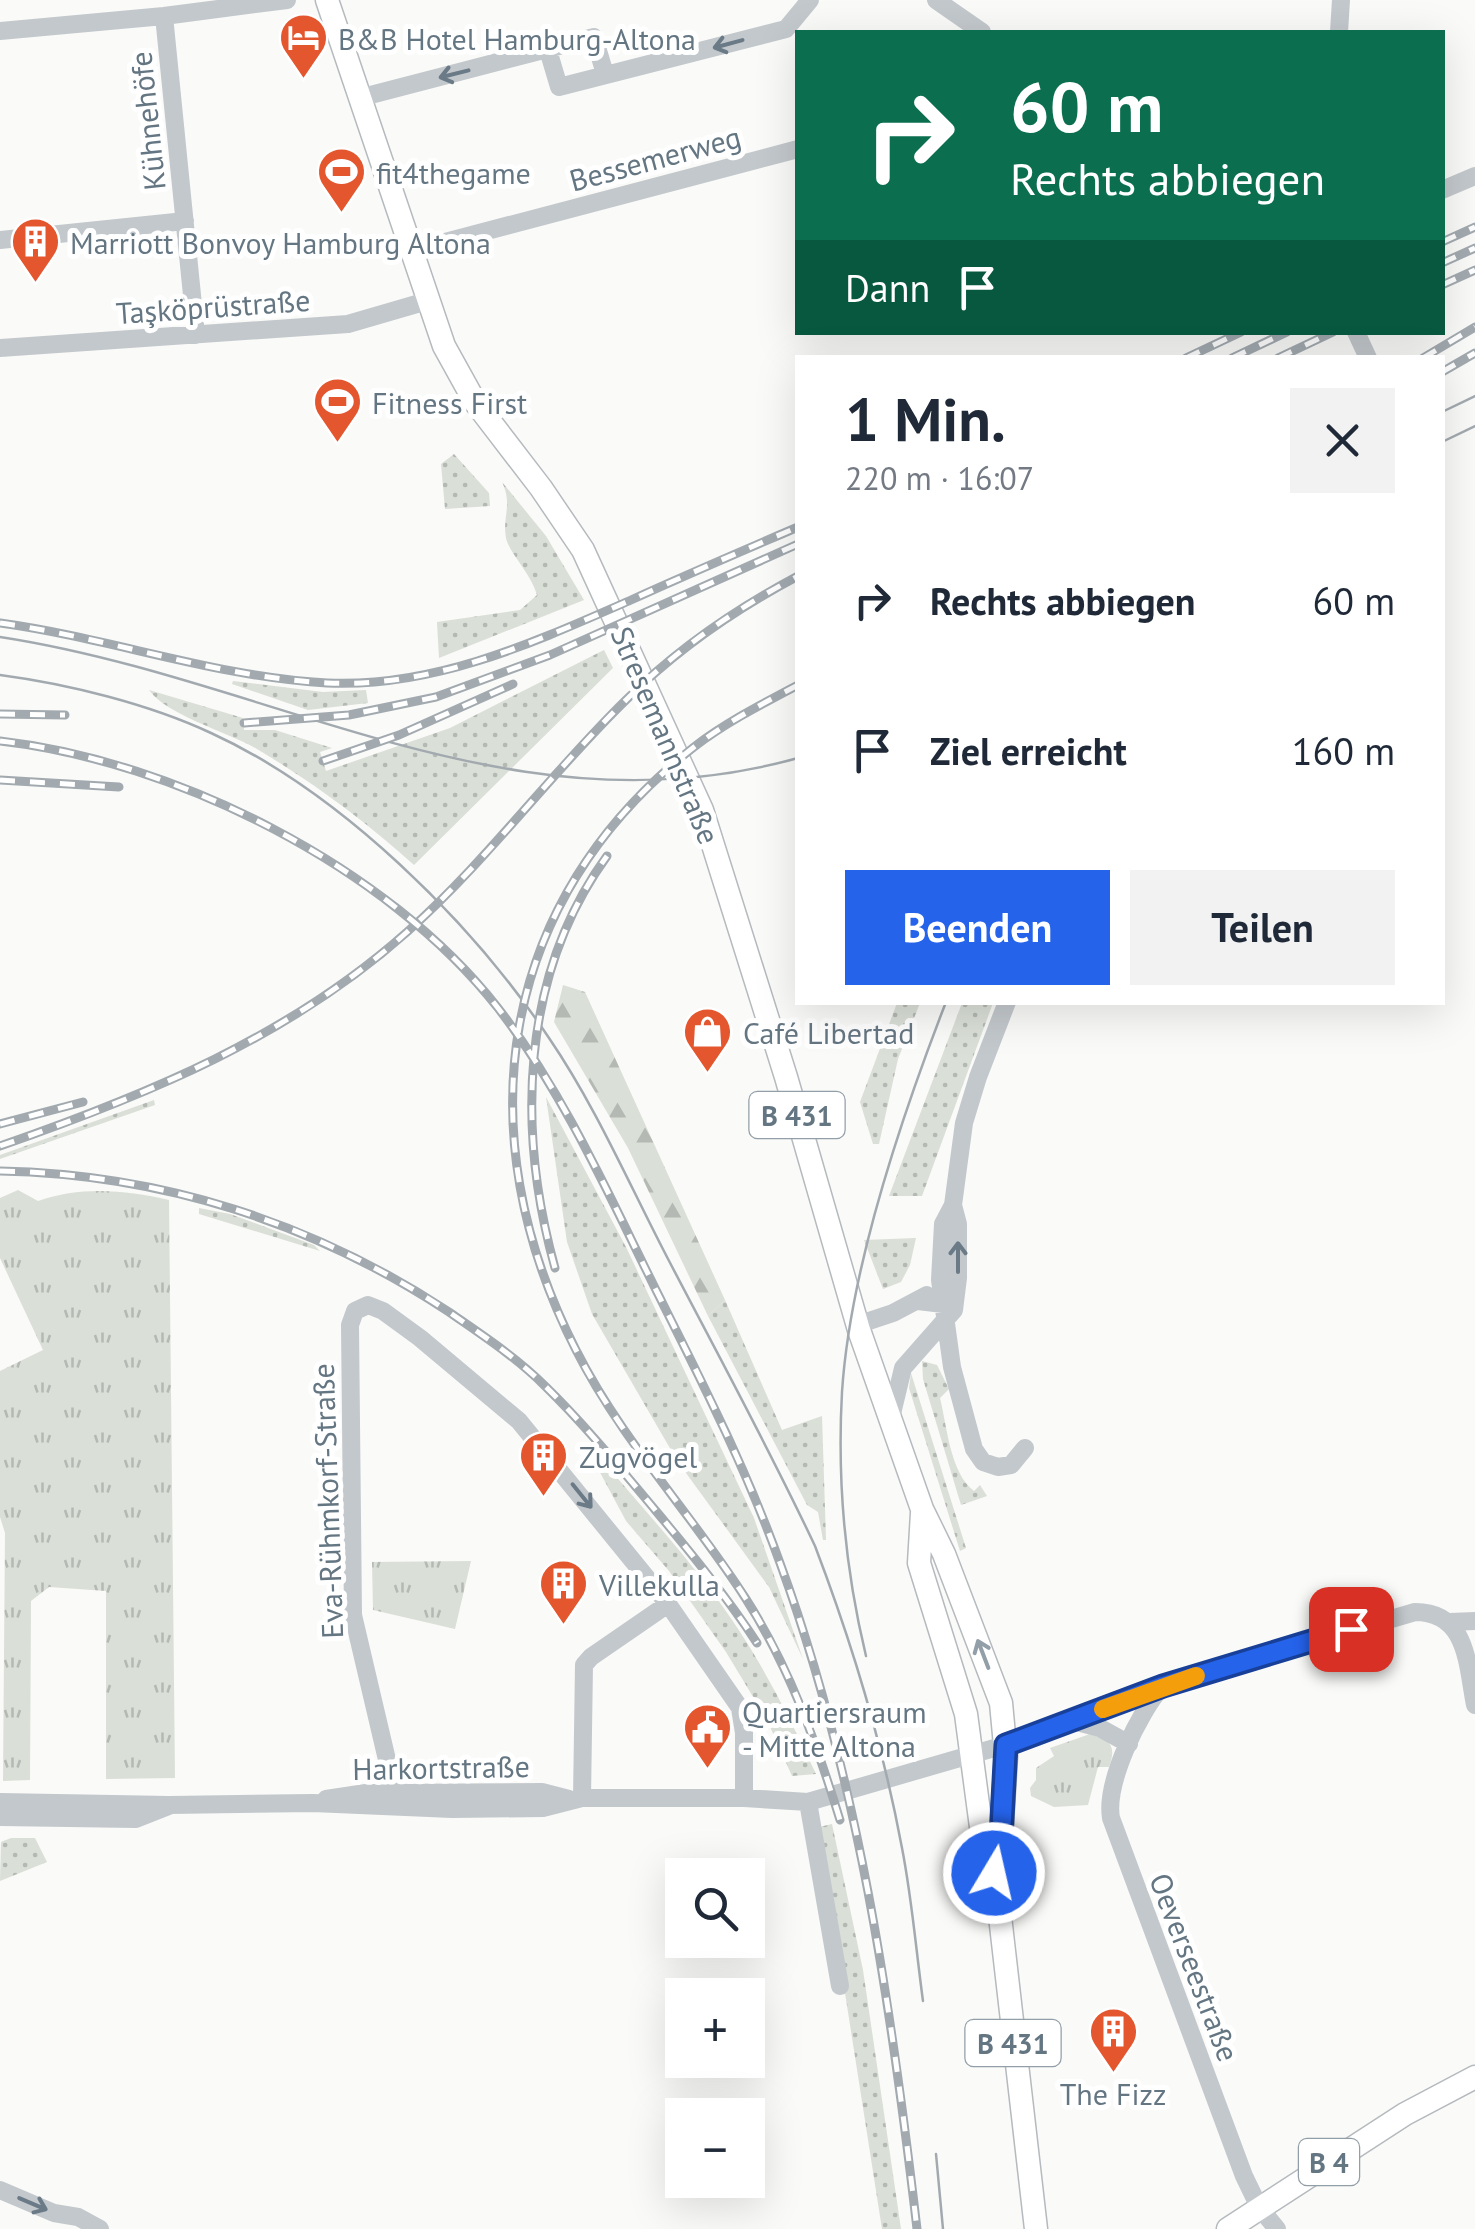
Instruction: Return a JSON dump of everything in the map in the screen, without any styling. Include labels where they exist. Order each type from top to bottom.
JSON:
[{"type":"main road","name":"Stresemannstraße","points":[[328,0],[444,346],[475,402],[583,550],[689,778],[713,842],[857,1326],[922,1509],[944,1554],[997,1690],[1006,1745],[1000,1855],[994,1873]]},
{"type":"main road","name":"Stresemannstraße","points":[[922,1509],[919,1563],[966,1714],[985,1857],[994,1873],[1036,2229]]},
{"type":"main road","name":"B 4","points":[[1228,2229],[1405,2114],[1475,2076]]},
{"type":"street","points":[[0,31],[287,0]]},
{"type":"street","points":[[548,50],[559,87],[786,29],[810,0]]},
{"type":"street","points":[[936,0],[979,30]]},
{"type":"street","points":[[1339,30],[1341,0]]},
{"type":"street","name":"Kühnehöfe","points":[[164,16],[196,336]]},
{"type":"street","points":[[360,98],[594,37],[605,74]]},
{"type":"street","name":"Bessemerweg","points":[[410,251],[795,150]]},
{"type":"street","points":[[1445,189],[1475,176]]},
{"type":"street","name":"Kühnehöfe","points":[[0,240],[185,221]]},
{"type":"street","name":"Taşköprüstraße","points":[[0,348],[348,324],[427,301]]},
{"type":"street","points":[[952,1367],[940,1280],[943,1224],[953,1205],[964,1123],[1006,1005]]},
{"type":"street","points":[[890,1422],[903,1368],[947,1312],[958,1278],[958,1224],[953,1205]]},
{"type":"street","points":[[857,1326],[918,1301],[940,1280]]},
{"type":"street","points":[[918,1301],[947,1312],[959,1328],[960,1392]]},
{"type":"street","name":"Eva-Rühmkorf-Straße","points":[[394,1800],[353,1615],[350,1325],[356,1311],[368,1306],[383,1310],[520,1421],[668,1604]]},
{"type":"street","points":[[916,1350],[937,1352],[948,1359],[971,1440],[983,1462],[1011,1465],[1025,1448]]},
{"type":"street","points":[[575,1799],[584,1665],[591,1656],[668,1604],[740,1708],[744,1798]]},
{"type":"street","name":"Harkortstraße","points":[[0,1802],[169,1806],[314,1803],[346,1794],[394,1800],[542,1792],[575,1799],[744,1798],[808,1802],[1006,1745],[1163,1686],[1393,1617],[1426,1612],[1450,1622],[1475,1621]]},
{"type":"street","points":[[1450,1622],[1462,1646],[1475,1705]]},
{"type":"street","name":"Oeverseestraße","points":[[1163,1686],[1146,1706],[1130,1744],[1110,1802],[1111,1818],[1238,2159],[1259,2207],[1277,2229]]},
{"type":"street","points":[[1072,1721],[1100,1728],[1130,1744]]},
{"type":"street","points":[[808,1802],[840,1986]]},
{"type":"street","name":"Harkortstraße","points":[[0,1816],[136,1818],[169,1806]]},
{"type":"street","points":[[0,2190],[100,2229]]},
{"type":"green space","points":[[454,454],[489,493],[490,506],[445,509],[441,464]]},
{"type":"green space","points":[[502,482],[546,536],[584,600],[439,658],[437,622],[520,610],[537,595],[506,538],[507,498]]},
{"type":"green space","points":[[604,650],[613,668],[414,865],[299,775],[257,749],[170,708],[149,690],[243,718],[244,730],[275,730],[332,748],[320,752],[326,771],[450,728]]},
{"type":"green space","points":[[233,681],[323,692],[366,690],[368,703],[308,710],[232,684]]},
{"type":"green space","points":[[563,985],[585,992],[725,1300],[708,1316],[628,1148],[554,1022]]},
{"type":"green space","points":[[896,1005],[919,1005],[898,1059],[879,1144],[873,1144],[860,1102]]},
{"type":"green space","points":[[961,1005],[992,1005],[922,1196],[889,1196]]},
{"type":"green space","points":[[546,1097],[626,1247],[754,1518],[803,1659],[769,1587],[678,1462],[592,1314],[567,1242]]},
{"type":"green space","points":[[154,1100],[155,1105],[0,1159],[0,1155]]},
{"type":"green space","points":[[18,1190],[38,1201],[70,1193],[103,1191],[169,1200],[175,1778],[106,1779],[106,1591],[49,1587],[31,1601],[30,1780],[3,1781],[5,1533],[0,1517],[0,1371],[43,1350],[0,1258],[0,1198]]},
{"type":"green space","points":[[199,1208],[230,1214],[314,1245],[320,1251],[199,1214]]},
{"type":"green space","points":[[916,1238],[910,1265],[901,1282],[883,1289],[864,1240]]},
{"type":"green space","points":[[725,1300],[782,1430],[822,1416],[826,1540],[818,1512],[807,1505],[708,1316]]},
{"type":"green space","points":[[922,1361],[937,1365],[949,1389],[940,1398],[960,1473],[974,1491],[980,1485],[987,1496],[961,1505],[923,1379]]},
{"type":"green space","points":[[911,1373],[966,1548],[960,1551],[909,1388]]},
{"type":"green space","points":[[591,1447],[725,1610],[768,1678],[816,1774],[792,1776],[767,1720],[726,1652],[669,1571],[626,1521],[588,1450]]},
{"type":"green space","points":[[471,1561],[455,1629],[373,1610],[372,1562]]},
{"type":"green space","points":[[1090,1734],[1107,1741],[1112,1753],[1109,1767],[1098,1767],[1088,1805],[1054,1807],[1031,1796],[1036,1768],[1054,1756],[1050,1748]]},
{"type":"green space","points":[[832,1824],[863,1970],[901,2229],[882,2229],[819,1827]]},
{"type":"green space","points":[[35,1838],[47,1862],[0,1881],[1,1842]]},
{"type":"tram line","points":[[1445,411],[1475,396]]},
{"type":"tram line","points":[[1445,441],[1475,426]]},
{"type":"tram line","points":[[0,637],[101,658],[394,743],[492,766],[591,779],[693,777],[795,759]]},
{"type":"tram line","points":[[0,675],[80,690],[161,713],[211,733],[307,789],[354,825],[442,906],[481,949],[549,1038],[597,1118],[815,1546],[854,1657],[886,1771],[905,1867],[923,2001]]},
{"type":"tram line","points":[[866,1656],[848,1558],[842,1492],[842,1392],[847,1344],[880,1194],[945,1005]]},
{"type":"tram line","points":[[936,2154],[943,2229]]},
{"type":"railway","points":[[1445,241],[1475,227]]},
{"type":"railway","points":[[1445,262],[1475,248]]},
{"type":"railway","points":[[1445,284],[1475,270]]},
{"type":"railway","points":[[1428,355],[1475,327]]},
{"type":"railway","points":[[1192,355],[1235,335]]},
{"type":"railway","points":[[1238,355],[1281,335]]},
{"type":"railway","points":[[1284,355],[1327,335]]},
{"type":"railway","points":[[1445,370],[1475,353]]},
{"type":"railway","points":[[0,623],[245,673],[327,683],[367,683],[445,670],[521,646],[795,528]]},
{"type":"railway","points":[[244,723],[349,715],[436,697],[550,655],[795,545]]},
{"type":"railway","points":[[0,1146],[109,1106],[214,1059],[314,1003],[362,969],[436,905],[645,681],[707,632],[795,578]]},
{"type":"railway","points":[[323,761],[399,735],[513,684]]},
{"type":"railway","points":[[795,687],[694,747],[628,808],[577,876],[541,948],[520,1025],[513,1104],[520,1186],[541,1268],[576,1350],[614,1415],[725,1567],[762,1625],[800,1706],[840,1820]]},
{"type":"railway","points":[[0,714],[65,715]]},
{"type":"railway","points":[[0,741],[67,752],[137,771],[274,829],[338,867],[399,910],[452,957],[498,1008],[564,1108],[722,1424],[767,1528],[807,1644],[831,1725],[868,1892],[896,2060],[917,2229]]},
{"type":"railway","points":[[0,780],[119,787]]},
{"type":"railway","points":[[555,1268],[535,1163],[534,1056],[542,1003],[557,952],[578,903],[607,856]]},
{"type":"railway","points":[[0,1124],[83,1102]]},
{"type":"railway","points":[[0,1171],[120,1182],[235,1209],[345,1253],[449,1312],[522,1365],[574,1416],[695,1559],[757,1643]]},
{"type":"slow traffic","points":[[1103,1709],[1196,1676]]},
{"type":"place","name":"B&B Hotel Hamburg-Altona","points":[[303,80]]},
{"type":"place","name":"fit4thegame","points":[[341,214]]},
{"type":"place","name":"Marriott Bonvoy Hamburg Altona","points":[[35,284]]},
{"type":"place","name":"Fitness First","points":[[337,444]]},
{"type":"place","name":"Café Libertad","points":[[708,1074]]},
{"type":"place","name":"Zugvögel","points":[[544,1498]]},
{"type":"place","name":"Villekulla","points":[[564,1626]]},
{"type":"place","name":"Quartiersraum - Mitte Altona","points":[[707,1770]]},
{"type":"place","name":"The Fizz","points":[[1113,2074]]},
{"type":"route","points":[[994,1873],[1000,1855],[1006,1745],[1163,1686],[1351,1629]]}]
